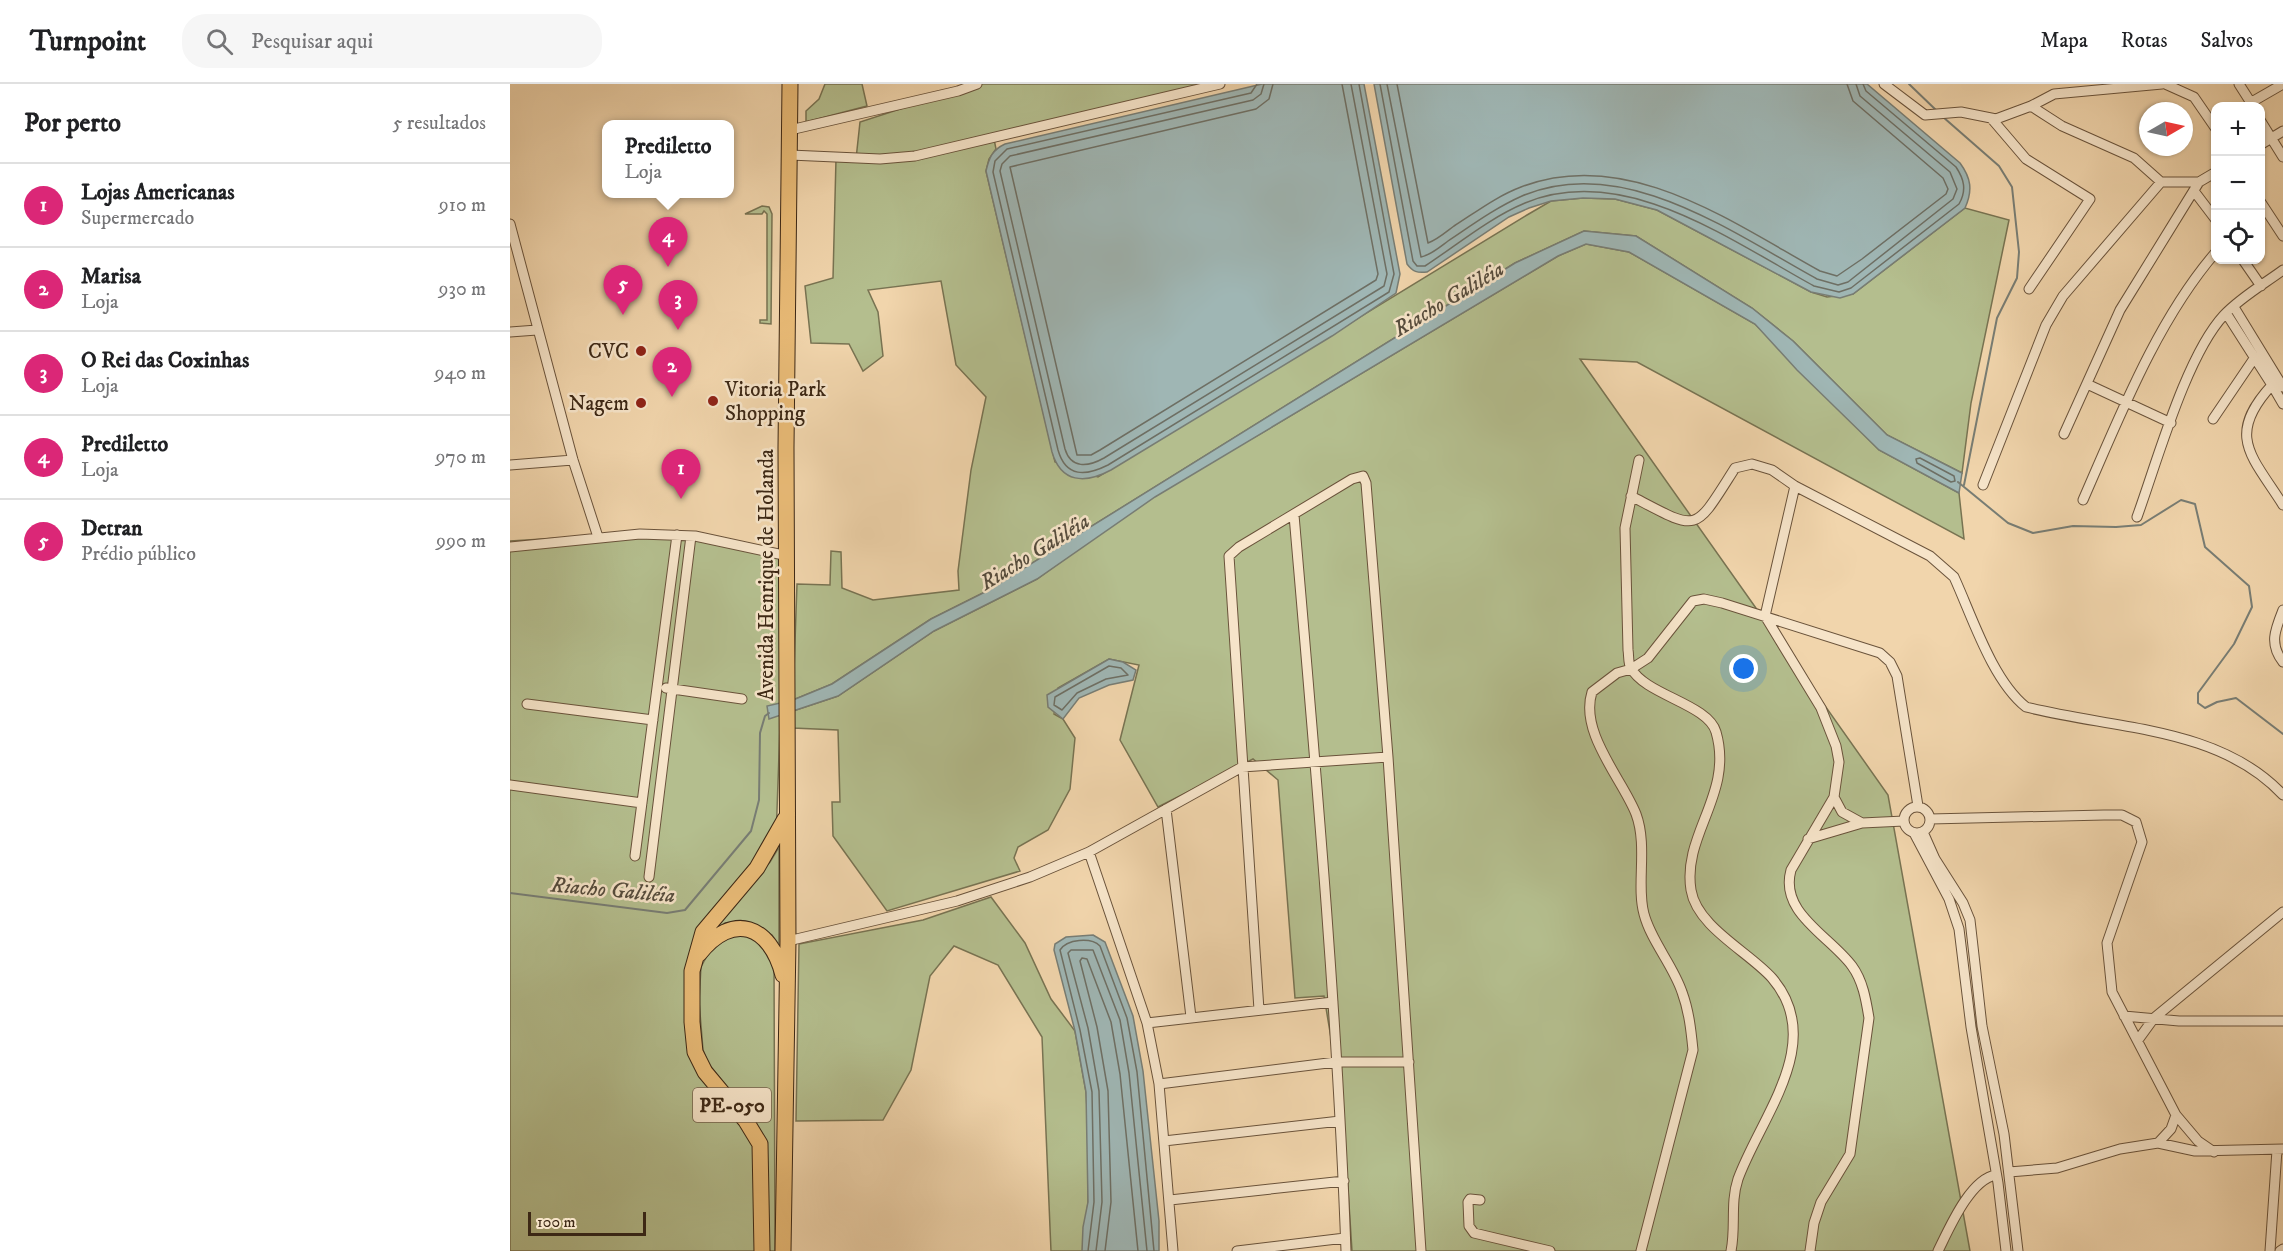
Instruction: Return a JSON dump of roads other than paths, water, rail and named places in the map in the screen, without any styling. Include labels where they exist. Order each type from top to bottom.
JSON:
[{"type":"main road","name":"Avenida Henrique de Holanda","points":[[783,1251],[788,941],[786,447],[790,84]]},
{"type":"main road","name":"Avenida Henrique de Holanda","points":[[762,1251],[760,1144],[746,1121],[705,1072],[695,1052],[692,1022],[694,962],[703,932],[758,868],[787,813]]},
{"type":"main road","points":[[694,962],[715,936],[730,929],[750,930],[771,944],[787,990]]},
{"type":"street","points":[[790,130],[977,84]]},
{"type":"street","points":[[1177,95],[1186,84]]},
{"type":"street","points":[[790,155],[870,159],[915,156],[1220,84]]},
{"type":"street","points":[[1884,84],[1925,115],[1935,116],[1961,112],[1991,118],[2006,117],[2054,94],[2164,84],[2194,97],[2211,122]]},
{"type":"street","points":[[2239,84],[2250,102]]},
{"type":"street","points":[[2256,102],[2283,84]]},
{"type":"street","points":[[2031,106],[2062,126],[2134,158],[2161,183],[2197,186]]},
{"type":"street","points":[[1991,118],[2026,159],[2090,199],[2028,289]]},
{"type":"street","points":[[2265,128],[2283,157]]},
{"type":"street","points":[[2265,142],[2283,131]]},
{"type":"street","points":[[2064,434],[2134,284],[2197,186],[2211,176]]},
{"type":"street","points":[[1983,485],[2046,325],[2063,296],[2161,183]]},
{"type":"street","points":[[2197,186],[2211,211]]},
{"type":"street","points":[[2265,209],[2283,236]]},
{"type":"street","points":[[510,224],[573,460],[598,537]]},
{"type":"street","points":[[2083,500],[2126,404],[2184,291],[2211,258]]},
{"type":"street","points":[[2246,264],[2261,285]]},
{"type":"street","points":[[2137,517],[2171,423],[2205,343],[2230,310],[2283,270]]},
{"type":"street","points":[[2230,310],[2283,404]]},
{"type":"street","points":[[2230,310],[2283,387]]},
{"type":"street","points":[[510,332],[537,330]]},
{"type":"street","points":[[2213,420],[2255,357]]},
{"type":"street","points":[[2087,384],[2171,423]]},
{"type":"street","points":[[2272,385],[2249,415],[2245,442],[2283,505]]},
{"type":"street","points":[[510,465],[573,460]]},
{"type":"street","points":[[1640,460],[1631,496],[1625,539],[1628,650],[1631,669],[1652,687],[1700,712],[1714,725],[1719,753],[1719,783],[1694,852],[1691,891],[1699,910],[1774,980],[1793,1023],[1794,1049],[1791,1061],[1737,1182],[1731,1251]]},
{"type":"street","points":[[1631,496],[1677,520],[1690,522],[1707,514],[1735,468],[1745,464],[1772,470],[1796,486],[1930,556],[1945,567],[1954,577],[2002,678],[2015,698],[2026,707],[2173,736],[2218,750],[2248,767],[2283,795]]},
{"type":"street","points":[[1259,1010],[1229,556],[1239,547],[1360,476],[1365,478],[1388,758],[1421,1251]]},
{"type":"street","points":[[1796,486],[1765,616],[1806,680],[1830,729],[1839,762],[1839,778],[1834,798],[1791,870],[1788,880],[1790,895],[1811,925],[1852,965],[1860,979],[1869,1018],[1850,1154],[1821,1202],[1814,1223],[1810,1251]]},
{"type":"street","points":[[1294,515],[1316,763],[1333,1002],[1346,1251]]},
{"type":"street","points":[[510,547],[598,537],[640,534],[677,535],[708,537],[788,556]]},
{"type":"street","points":[[635,856],[677,535]]},
{"type":"street","points":[[649,877],[691,536]]},
{"type":"street","points":[[1641,1251],[1693,1050],[1690,1023],[1682,991],[1644,913],[1644,866],[1637,816],[1598,742],[1592,714],[1592,692],[1617,673],[1631,669],[1648,658],[1694,601],[1704,599],[1880,653],[1890,662],[1897,676],[1918,806],[1928,812],[1930,819],[1929,826],[1919,832],[1907,829],[1904,821],[1908,811],[1918,806]]},
{"type":"street","points":[[2283,610],[2273,634],[2276,653],[2283,662]]},
{"type":"street","points":[[667,616],[681,617]]},
{"type":"street","points":[[657,687],[742,699]]},
{"type":"street","points":[[527,704],[653,720]]},
{"type":"street","points":[[788,941],[957,901],[1030,877],[1089,852],[1242,767],[1388,758]]},
{"type":"street","points":[[510,785],[642,803]]},
{"type":"street","points":[[1834,798],[1842,812],[1862,823]]},
{"type":"street","points":[[1166,809],[1191,1017]]},
{"type":"street","points":[[1930,819],[2104,814],[2122,815],[2136,822],[2142,842],[2107,943],[2109,979],[2124,1016],[2176,1115],[2198,1142],[2214,1152]]},
{"type":"street","points":[[1808,839],[1862,823],[1904,821]]},
{"type":"street","points":[[1919,832],[1963,903],[1970,920],[1982,1026],[2009,1172],[2018,1251]]},
{"type":"street","points":[[1919,832],[1949,899],[1959,929],[1971,1027],[1996,1175],[2006,1251]]},
{"type":"street","points":[[1089,852],[1147,1023],[1159,1084],[1173,1251]]},
{"type":"street","points":[[2138,1040],[2154,1018],[2283,912]]},
{"type":"street","points":[[1147,1023],[1333,1002]]},
{"type":"street","points":[[2124,1016],[2283,1021]]},
{"type":"street","points":[[1159,1084],[1336,1062],[1409,1062]]},
{"type":"street","points":[[2158,1143],[2171,1129],[2176,1115]]},
{"type":"street","points":[[1164,1141],[1340,1121]]},
{"type":"street","points":[[1938,1251],[1972,1191],[1983,1179],[2009,1172],[2057,1168],[2120,1149],[2158,1143],[2182,1149],[2214,1152],[2280,1149],[2270,1251]]},
{"type":"street","points":[[1996,1175],[2009,1172]]},
{"type":"street","points":[[1170,1200],[1344,1180]]},
{"type":"street","points":[[1480,1200],[1470,1199],[1468,1202],[1469,1226],[1474,1233],[1551,1251]]},
{"type":"street","points":[[1237,1251],[1345,1238]]},
{"type":"water","points":[[1262,84],[1364,84],[1400,274],[1396,293],[1332,336],[1111,470],[1083,479],[1068,475],[1061,470],[1052,452],[986,171],[990,158],[997,149],[1005,144]]},
{"type":"water","points":[[1374,84],[1867,84],[1960,163],[1969,179],[1970,190],[1965,208],[1853,294],[1840,298],[1811,292],[1657,210],[1615,199],[1583,198],[1551,201],[1529,208],[1509,217],[1427,272],[1418,272],[1407,264]]},
{"type":"water","points":[[1584,231],[1636,236],[1752,308],[1793,341],[1887,435],[1962,473],[1959,493],[1879,450],[1797,370],[1755,324],[1629,252],[1586,244],[1558,256],[1155,497],[1037,579],[934,631],[838,696],[769,719],[767,706],[793,700],[832,684],[931,619],[989,590],[1515,263]]},
{"type":"water","points":[[1109,659],[1123,662],[1136,670],[1133,680],[1109,685],[1079,698],[1063,719],[1048,707],[1047,695]]},
{"type":"water","points":[[1093,935],[1105,942],[1133,1016],[1143,1071],[1159,1221],[1159,1251],[1082,1251],[1083,1227],[1088,1202],[1086,1092],[1075,1031],[1054,950],[1055,944],[1066,937]]},
{"type":"waterway","points":[[1909,84],[1937,111]]},
{"type":"waterway","points":[[1943,117],[1999,166],[2012,187],[2019,252],[2017,278],[1997,318],[1964,485]]},
{"type":"waterway","name":"Riacho Galiléia","points":[[1958,482],[2008,523],[2033,533],[2073,526],[2141,525],[2181,500],[2195,504],[2205,547],[2249,586],[2252,607],[2234,644],[2198,693],[2198,703],[2205,708],[2217,702],[2236,698],[2283,734]]},
{"type":"waterway","name":"Riacho Galiléia","points":[[510,893],[667,913],[685,910],[751,831],[759,800],[760,733],[765,716],[769,713]]},
{"type":"place","name":"Prediletto","points":[[668,267]]},
{"type":"place","name":"Detran","points":[[623,315]]},
{"type":"place","name":"O Rei das Coxinhas","points":[[678,330]]},
{"type":"place","name":"CVC","points":[[641,351]]},
{"type":"place","name":"Marisa","points":[[672,397]]},
{"type":"place","name":"Vitoria Park Shopping","points":[[713,401]]},
{"type":"place","name":"Nagem","points":[[641,403]]},
{"type":"place","name":"Lojas Americanas","points":[[681,499]]}]
